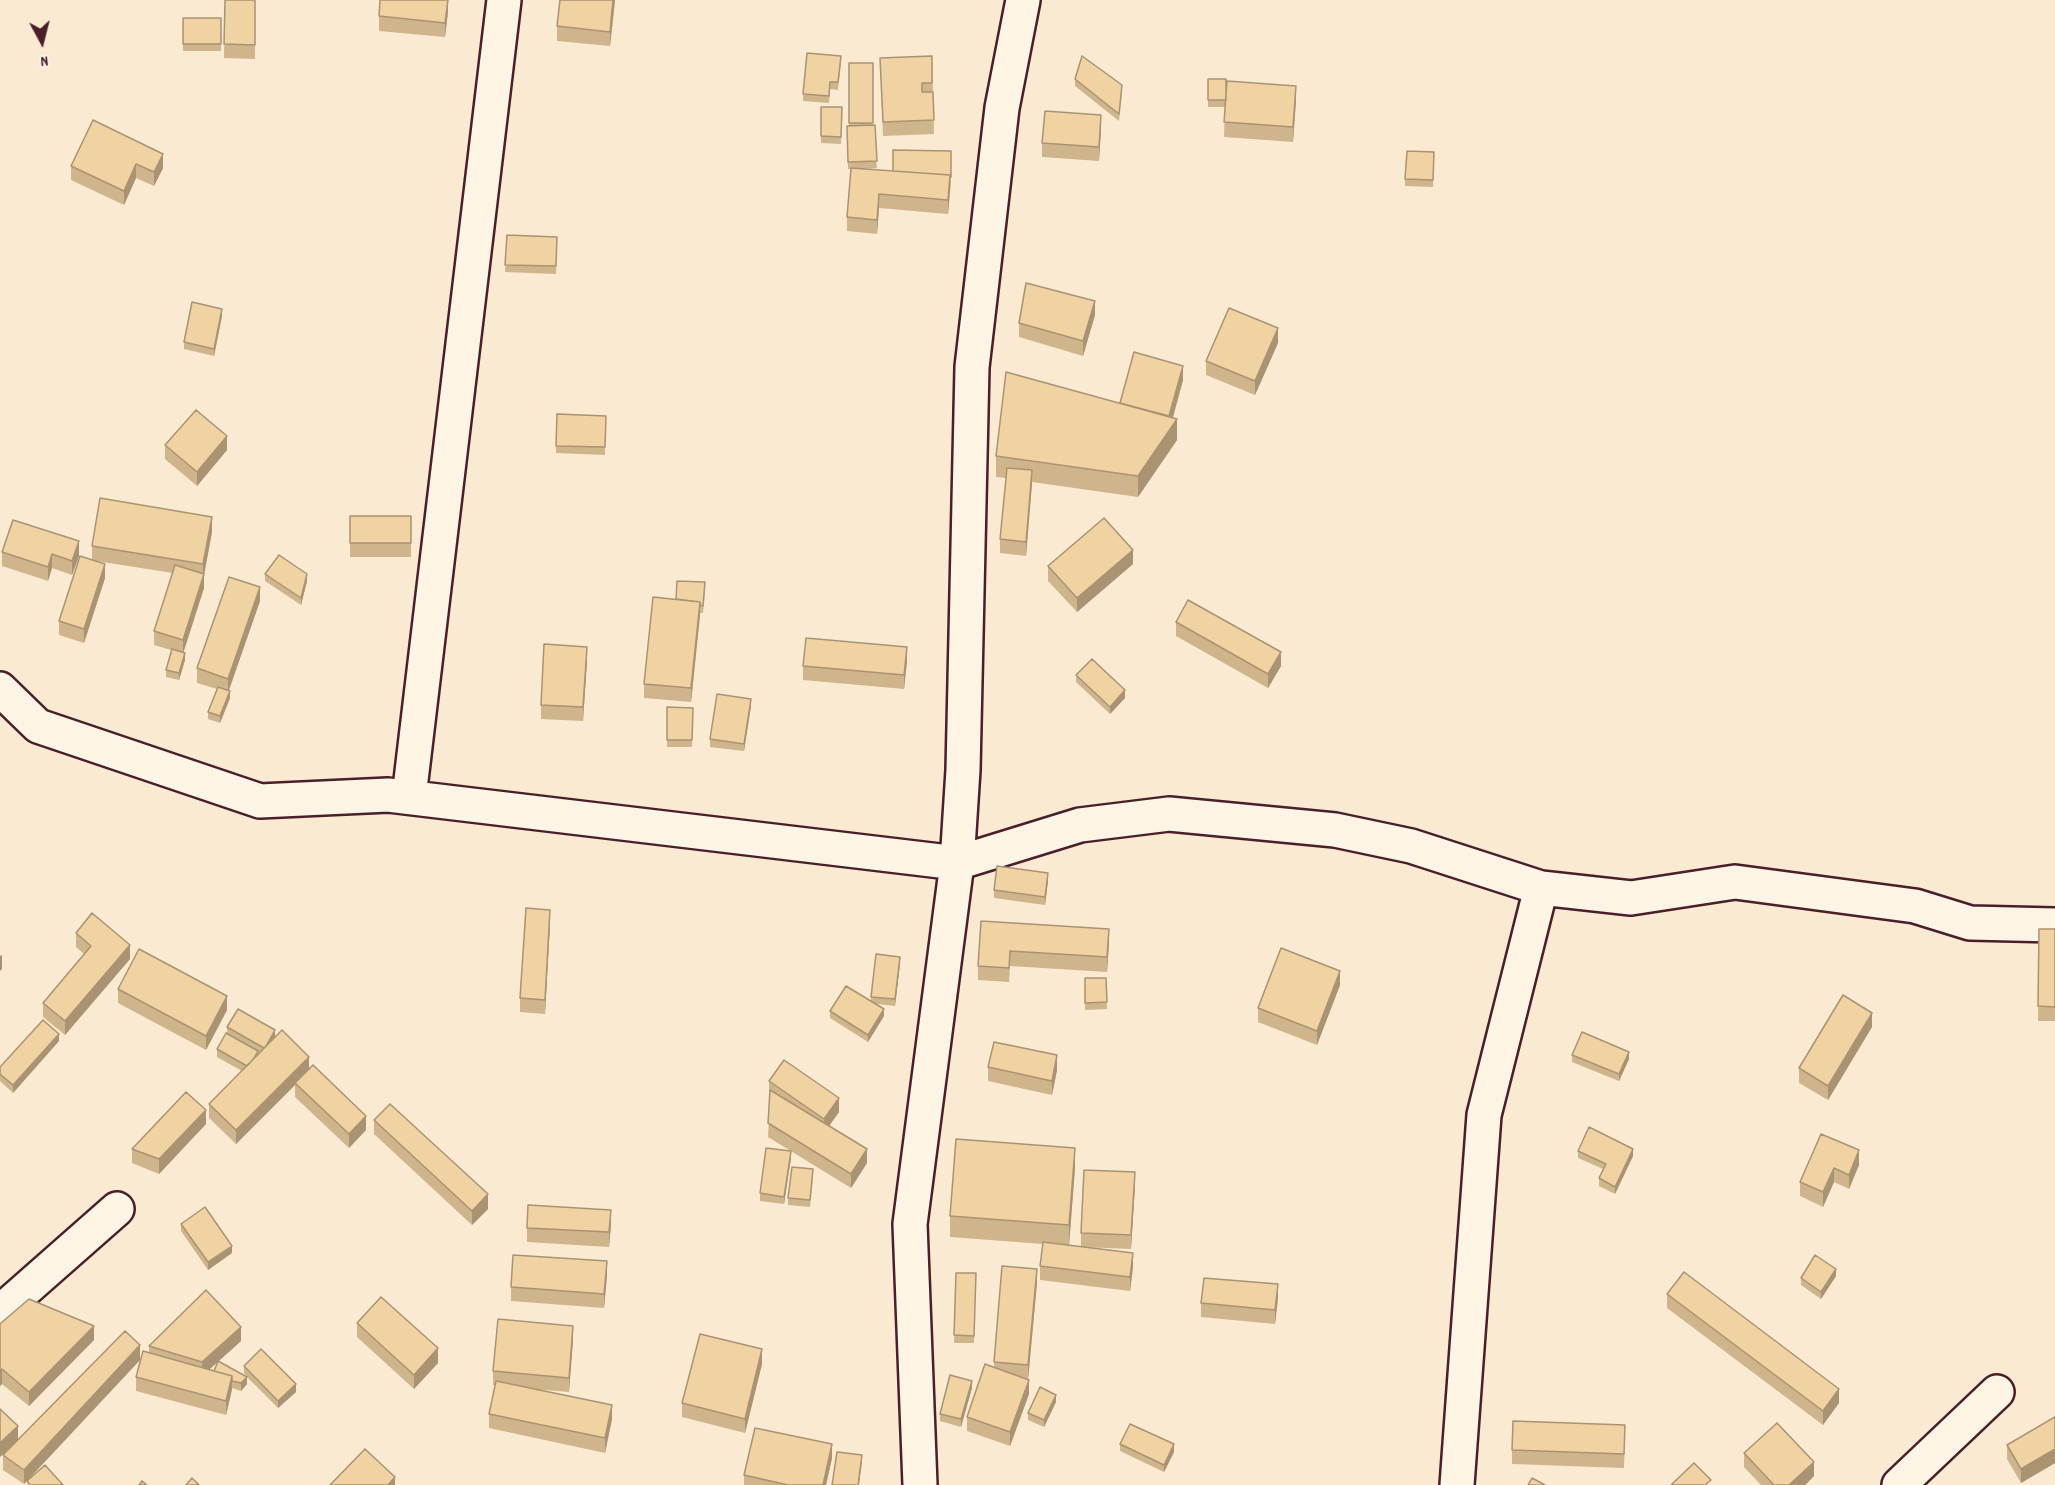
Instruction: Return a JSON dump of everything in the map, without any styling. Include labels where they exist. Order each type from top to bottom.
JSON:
[{"type":"street","points":[[409,797],[504,0]]},
{"type":"street","points":[[920,1485],[910,1224],[957,863],[963,770],[972,367],[1002,108],[1023,0]]},
{"type":"street","points":[[0,689],[38,726],[260,801],[388,795],[957,863],[1080,825],[1169,814],[1335,830],[1411,846],[1540,888],[1631,898],[1735,882],[1915,906],[1970,923],[2055,925]]},
{"type":"street","points":[[1457,1485],[1484,1115],[1540,888]]},
{"type":"street","points":[[0,1312],[117,1209]]},
{"type":"street","points":[[1899,1485],[1997,1392]]},
{"type":"building","points":[[225,0],[255,0],[255,45],[224,44]]},
{"type":"building","points":[[380,0],[448,0],[445,23],[379,16]]},
{"type":"building","points":[[560,0],[613,0],[610,32],[557,26]]},
{"type":"building","points":[[183,18],[221,18],[221,44],[183,44]]},
{"type":"building","points":[[807,53],[841,56],[838,82],[830,82],[829,96],[803,94]]},
{"type":"building","points":[[932,56],[932,83],[922,83],[922,92],[933,92],[934,120],[883,122],[880,58]]},
{"type":"building","points":[[1082,56],[1122,85],[1119,114],[1075,79]]},
{"type":"building","points":[[849,63],[873,63],[873,123],[849,123]]},
{"type":"building","points":[[1208,79],[1226,79],[1226,100],[1208,100]]},
{"type":"building","points":[[1227,81],[1296,86],[1293,127],[1224,122]]},
{"type":"building","points":[[821,107],[842,107],[841,137],[821,136]]},
{"type":"building","points":[[1045,111],[1101,115],[1099,147],[1042,143]]},
{"type":"building","points":[[93,120],[163,154],[154,172],[136,164],[124,191],[71,166]]},
{"type":"building","points":[[875,125],[877,161],[848,162],[847,126]]},
{"type":"building","points":[[893,150],[951,151],[951,177],[950,175],[893,171]]},
{"type":"building","points":[[1407,151],[1434,152],[1433,180],[1405,179]]},
{"type":"building","points":[[851,168],[950,175],[948,200],[879,194],[877,220],[847,217]]},
{"type":"building","points":[[507,235],[557,237],[556,266],[505,265]]},
{"type":"building","points":[[1026,283],[1095,301],[1083,341],[1019,323]]},
{"type":"building","points":[[192,302],[222,309],[214,349],[184,342]]},
{"type":"building","points":[[1229,308],[1278,328],[1255,381],[1206,361]]},
{"type":"building","points":[[1134,352],[1183,366],[1169,416],[1120,403]]},
{"type":"building","points":[[1006,372],[1177,419],[1138,476],[996,456]]},
{"type":"building","points":[[196,410],[227,436],[197,472],[165,445]]},
{"type":"building","points":[[557,414],[606,416],[605,447],[556,446]]},
{"type":"building","points":[[1007,468],[1032,470],[1026,542],[1000,539]]},
{"type":"building","points":[[100,498],[212,517],[203,564],[92,546]]},
{"type":"building","points":[[350,516],[411,516],[411,543],[350,543]]},
{"type":"building","points":[[1104,518],[1133,550],[1077,598],[1048,566]]},
{"type":"building","points":[[13,520],[79,541],[72,561],[52,554],[48,567],[2,552]]},
{"type":"building","points":[[279,555],[307,574],[301,598],[265,574]]},
{"type":"building","points":[[80,556],[105,564],[84,629],[59,621]]},
{"type":"building","points":[[175,565],[204,574],[183,640],[154,631]]},
{"type":"building","points":[[229,577],[260,587],[228,679],[197,668]]},
{"type":"building","points":[[677,581],[705,582],[703,606],[700,602],[676,599]]},
{"type":"building","points":[[653,597],[700,602],[691,688],[644,684]]},
{"type":"building","points":[[1188,600],[1281,652],[1268,674],[1176,622]]},
{"type":"building","points":[[806,638],[907,647],[904,675],[803,666]]},
{"type":"building","points":[[544,644],[587,647],[583,707],[541,705]]},
{"type":"building","points":[[172,649],[185,653],[179,673],[166,670]]},
{"type":"building","points":[[1092,659],[1125,690],[1110,707],[1076,675]]},
{"type":"building","points":[[218,687],[230,691],[220,716],[208,712]]},
{"type":"building","points":[[717,694],[751,699],[744,744],[710,739]]},
{"type":"building","points":[[667,707],[693,708],[692,740],[667,740]]},
{"type":"building","points":[[997,866],[1048,873],[1045,897],[994,890]]},
{"type":"building","points":[[526,908],[550,910],[545,1000],[520,998]]},
{"type":"building","points":[[92,913],[130,945],[65,1021],[43,1003],[91,946],[76,933]]},
{"type":"building","points":[[981,921],[1109,929],[1107,957],[1010,951],[1009,968],[978,966]]},
{"type":"building","points":[[2039,929],[2055,929],[2055,1007],[2038,1006]]},
{"type":"building","points":[[1281,948],[1340,971],[1317,1031],[1258,1008]]},
{"type":"building","points":[[139,949],[227,996],[206,1036],[118,989]]},
{"type":"building","points":[[876,954],[900,957],[895,999],[871,997]]},
{"type":"building","points":[[1085,978],[1106,978],[1107,1002],[1085,1003]]},
{"type":"building","points":[[846,986],[884,1009],[868,1035],[830,1011]]},
{"type":"building","points":[[1843,995],[1872,1013],[1828,1086],[1799,1068]]},
{"type":"building","points":[[238,1009],[275,1030],[264,1048],[227,1027]]},
{"type":"building","points":[[43,1020],[59,1034],[13,1085],[0,1074],[0,1067]]},
{"type":"building","points":[[282,1030],[309,1057],[236,1130],[209,1104]]},
{"type":"building","points":[[1582,1032],[1629,1052],[1619,1074],[1572,1055]]},
{"type":"building","points":[[226,1033],[258,1051],[247,1066],[217,1049]]},
{"type":"building","points":[[994,1042],[1057,1055],[1052,1081],[988,1067]]},
{"type":"building","points":[[784,1060],[839,1098],[824,1119],[769,1081]]},
{"type":"building","points":[[313,1065],[366,1116],[349,1134],[295,1083]]},
{"type":"building","points":[[770,1090],[867,1149],[851,1174],[768,1123]]},
{"type":"building","points":[[186,1092],[206,1110],[159,1159],[132,1149]]},
{"type":"building","points":[[390,1104],[488,1194],[472,1211],[374,1120]]},
{"type":"building","points":[[1589,1127],[1633,1149],[1615,1187],[1599,1178],[1606,1164],[1578,1151]]},
{"type":"building","points":[[1821,1134],[1859,1150],[1849,1175],[1834,1168],[1823,1192],[1800,1182]]},
{"type":"building","points":[[956,1139],[1075,1148],[1069,1225],[950,1216]]},
{"type":"building","points":[[766,1148],[791,1151],[784,1197],[760,1193]]},
{"type":"building","points":[[792,1167],[813,1169],[810,1200],[788,1198]]},
{"type":"building","points":[[1084,1170],[1135,1172],[1131,1235],[1081,1233]]},
{"type":"building","points":[[528,1205],[611,1210],[609,1232],[527,1228]]},
{"type":"building","points":[[205,1207],[232,1246],[208,1262],[181,1224]]},
{"type":"building","points":[[1043,1242],[1133,1253],[1130,1277],[1040,1266]]},
{"type":"building","points":[[513,1255],[607,1261],[604,1294],[511,1287]]},
{"type":"building","points":[[1815,1255],[1836,1269],[1821,1292],[1801,1278]]},
{"type":"building","points":[[1002,1266],[1037,1269],[1028,1365],[994,1362]]},
{"type":"building","points":[[1684,1272],[1839,1389],[1823,1411],[1667,1294]]},
{"type":"building","points":[[956,1273],[976,1273],[974,1336],[954,1335]]},
{"type":"building","points":[[1204,1278],[1278,1284],[1275,1310],[1201,1303]]},
{"type":"building","points":[[206,1290],[241,1327],[202,1362],[149,1346]]},
{"type":"building","points":[[381,1297],[438,1348],[414,1375],[357,1323]]},
{"type":"building","points":[[29,1299],[94,1326],[29,1392],[2,1369],[0,1371],[0,1324]]},
{"type":"building","points":[[498,1319],[573,1326],[569,1378],[493,1371]]},
{"type":"building","points":[[125,1331],[140,1345],[24,1470],[3,1455]]},
{"type":"building","points":[[700,1334],[762,1349],[745,1419],[682,1403]]},
{"type":"building","points":[[261,1349],[296,1384],[278,1401],[244,1366]]},
{"type":"building","points":[[143,1351],[232,1376],[226,1401],[136,1377]]},
{"type":"building","points":[[218,1361],[247,1377],[241,1383],[232,1381],[232,1376],[214,1371]]},
{"type":"building","points":[[985,1364],[1029,1380],[1010,1432],[967,1417]]},
{"type":"building","points":[[950,1375],[972,1381],[961,1419],[940,1414]]},
{"type":"building","points":[[496,1381],[612,1405],[605,1438],[489,1414]]},
{"type":"building","points":[[1040,1387],[1056,1395],[1044,1420],[1028,1413]]},
{"type":"building","points":[[0,1409],[18,1426],[0,1443]]},
{"type":"building","points":[[2055,1417],[2055,1449],[2021,1469],[2007,1445]]},
{"type":"building","points":[[1513,1421],[1625,1425],[1624,1454],[1512,1450]]},
{"type":"building","points":[[1777,1423],[1814,1462],[1789,1485],[1774,1485],[1744,1453]]},
{"type":"building","points":[[1130,1424],[1174,1444],[1164,1465],[1120,1444]]},
{"type":"building","points":[[755,1428],[832,1444],[823,1485],[788,1485],[744,1475]]},
{"type":"building","points":[[365,1449],[395,1477],[388,1485],[330,1485]]},
{"type":"building","points":[[837,1452],[862,1455],[858,1485],[832,1485]]},
{"type":"building","points":[[1694,1463],[1711,1480],[1705,1485],[1671,1485]]},
{"type":"building","points":[[45,1465],[63,1485],[30,1485],[27,1481]]},
{"type":"building","points":[[192,1478],[199,1485],[186,1485]]},
{"type":"building","points":[[1532,1478],[1545,1485],[1528,1485]]}]
